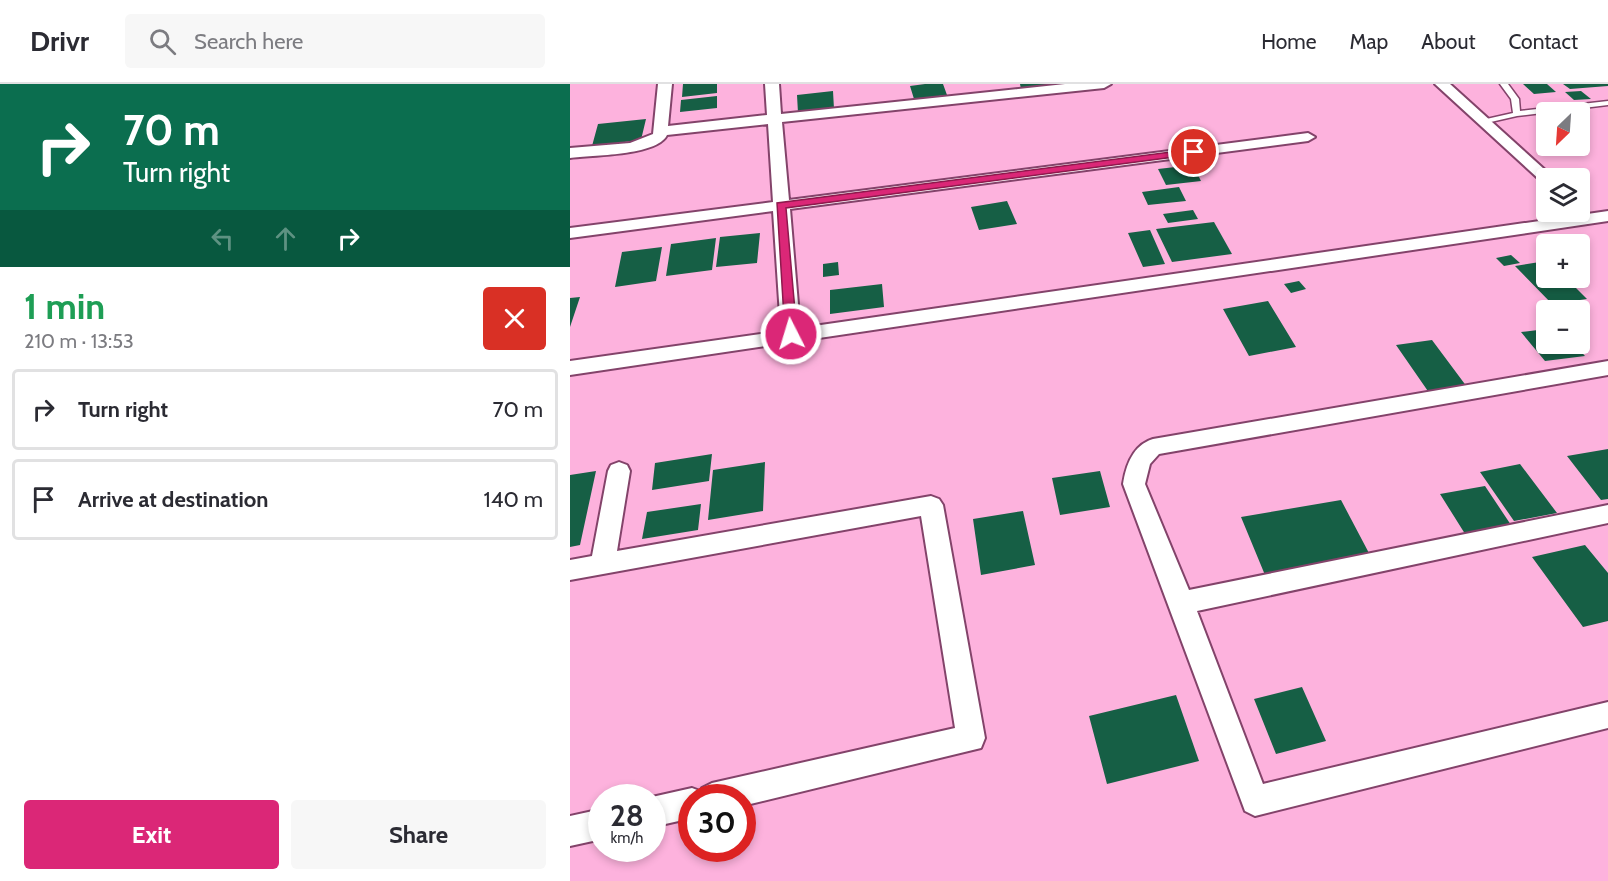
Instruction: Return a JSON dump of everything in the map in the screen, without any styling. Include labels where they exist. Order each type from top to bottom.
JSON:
[{"type":"street","points":[[570,153],[647,143],[660,136],[665,84]]},
{"type":"street","points":[[772,84],[791,334]]},
{"type":"street","points":[[661,130],[1104,84]]},
{"type":"street","points":[[1443,84],[1536,168]]},
{"type":"street","points":[[570,233],[1308,137]]},
{"type":"street","points":[[570,368],[1593,214],[1608,233]]},
{"type":"street","points":[[1608,368],[1153,447],[1143,454],[1137,463],[1134,484],[1255,801],[1608,715]]},
{"type":"street","points":[[603,564],[619,471]]},
{"type":"street","points":[[570,570],[931,505],[971,738],[756,788]]},
{"type":"street","points":[[1181,603],[1608,513]]},
{"type":"street","points":[[570,831],[588,827]]},
{"type":"lane","points":[[1504,84],[1515,99],[1517,114]]},
{"type":"lane","points":[[1485,122],[1517,114],[1608,103]]},
{"type":"building","points":[[683,84],[717,84],[717,93],[682,97]]},
{"type":"building","points":[[943,84],[947,95],[914,99],[910,86]]},
{"type":"building","points":[[1020,84],[1051,84],[1052,86],[1021,89]]},
{"type":"building","points":[[1523,84],[1547,84],[1556,92],[1534,94]]},
{"type":"building","points":[[1563,84],[1608,84],[1608,86],[1570,89]]},
{"type":"building","points":[[833,91],[834,109],[798,113],[797,95]]},
{"type":"building","points":[[1581,91],[1591,99],[1574,100],[1565,92]]},
{"type":"building","points":[[717,96],[717,108],[680,112],[681,100]]},
{"type":"building","points":[[646,119],[641,140],[592,146],[598,124]]},
{"type":"building","points":[[1193,165],[1201,181],[1166,185],[1158,169]]},
{"type":"building","points":[[1179,187],[1186,201],[1148,205],[1142,192]]},
{"type":"building","points":[[1007,201],[1017,224],[979,230],[971,207]]},
{"type":"building","points":[[1193,210],[1198,219],[1168,223],[1163,214]]},
{"type":"building","points":[[1214,222],[1232,254],[1172,262],[1156,229]]},
{"type":"building","points":[[1150,230],[1165,264],[1143,267],[1128,233]]},
{"type":"building","points":[[760,233],[757,263],[716,267],[720,237]]},
{"type":"building","points":[[716,238],[712,270],[666,276],[671,244]]},
{"type":"building","points":[[662,247],[656,281],[615,287],[622,252]]},
{"type":"building","points":[[1511,255],[1520,263],[1504,266],[1496,258]]},
{"type":"building","points":[[838,262],[839,275],[823,277],[823,264]]},
{"type":"building","points":[[1536,263],[1536,288],[1515,266]]},
{"type":"building","points":[[1299,281],[1306,289],[1291,293],[1284,284]]},
{"type":"building","points":[[882,284],[884,307],[830,314],[830,290]]},
{"type":"building","points":[[1536,288],[1576,288],[1587,299],[1580,300],[1548,300]]},
{"type":"building","points":[[580,297],[570,327],[570,298]]},
{"type":"building","points":[[1268,301],[1296,347],[1249,356],[1223,309]]},
{"type":"building","points":[[1536,330],[1536,350],[1521,332]]},
{"type":"building","points":[[1432,340],[1470,391],[1432,397],[1396,345]]},
{"type":"building","points":[[1539,354],[1583,354],[1585,356],[1545,361]]},
{"type":"building","points":[[1608,449],[1608,499],[1601,500],[1567,456]]},
{"type":"building","points":[[712,454],[709,481],[652,490],[655,463]]},
{"type":"building","points":[[765,462],[763,511],[708,520],[713,470]]},
{"type":"building","points":[[1520,464],[1557,513],[1514,521],[1480,472]]},
{"type":"building","points":[[596,471],[580,545],[570,547],[570,475]]},
{"type":"building","points":[[1100,471],[1110,507],[1060,515],[1052,478]]},
{"type":"building","points":[[1485,486],[1513,528],[1467,537],[1440,494]]},
{"type":"building","points":[[1341,500],[1370,555],[1265,575],[1241,517]]},
{"type":"building","points":[[701,504],[698,530],[642,539],[647,512]]},
{"type":"building","points":[[1023,511],[1035,565],[981,575],[973,519]]},
{"type":"building","points":[[1585,545],[1608,573],[1608,621],[1583,627],[1532,557]]},
{"type":"building","points":[[1302,687],[1326,741],[1276,754],[1254,699]]},
{"type":"building","points":[[1176,695],[1199,761],[1107,784],[1089,716]]},
{"type":"route","points":[[791,334],[781,205],[1194,152]]}]
